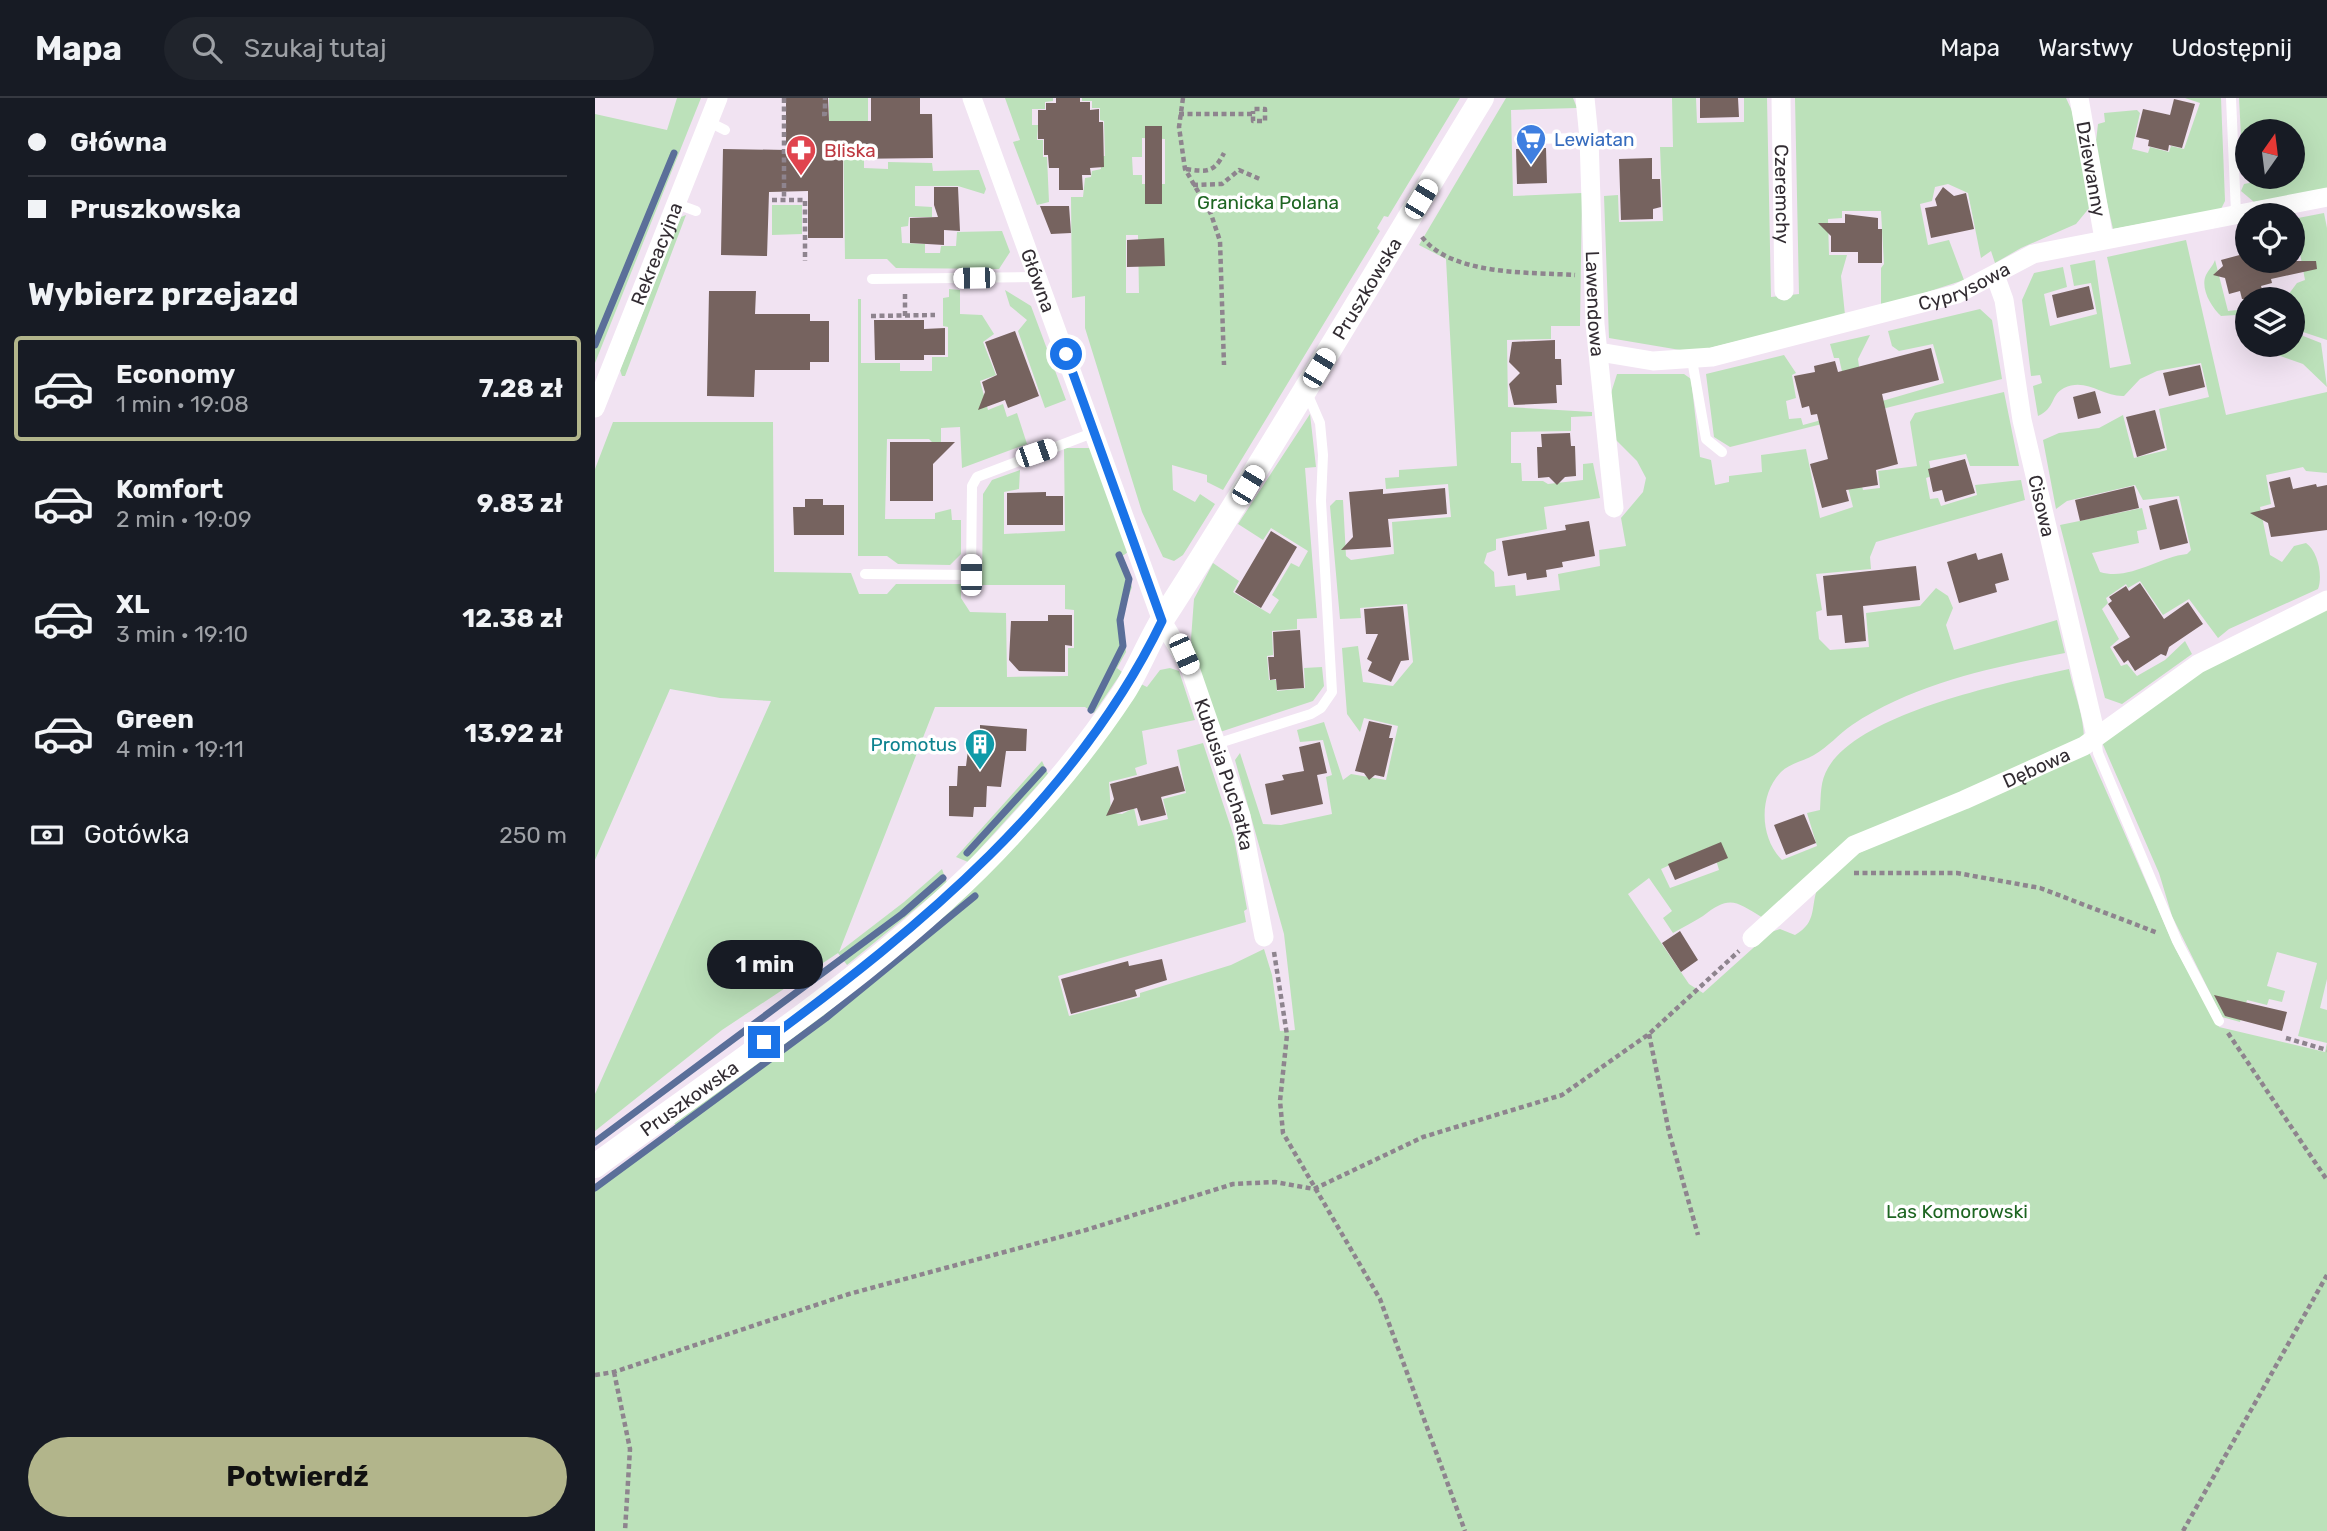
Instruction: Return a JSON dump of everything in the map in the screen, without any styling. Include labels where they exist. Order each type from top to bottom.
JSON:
[{"type":"street","name":"Rekreacyjna","points":[[595,408],[677,204],[717,126],[718,98]]},
{"type":"street","name":"Główna","points":[[972,98],[1162,621]]},
{"type":"street","name":"Pruszkowska","points":[[595,1166],[893,945],[957,889],[1018,827],[1093,735],[1135,674],[1162,621],[1482,98]]},
{"type":"street","name":"Lawendowa","points":[[1585,98],[1589,138],[1592,276],[1614,508]]},
{"type":"street","name":"Czeremchy","points":[[1780,98],[1784,291]]},
{"type":"street","name":"Dziewanny","points":[[2079,98],[2104,239]]},
{"type":"street","name":"Cyprysowa","points":[[2293,203],[2327,197]]},
{"type":"street","name":"Cyprysowa","points":[[1599,352],[1653,361],[1692,360],[1875,317],[1968,290],[2033,254],[2235,213]]},
{"type":"street","name":"Cisowa","points":[[1995,275],[2004,300],[2022,420],[2096,736]]},
{"type":"street","name":"Dębowa","points":[[1752,938],[1841,854],[1863,840],[2012,780],[2084,746],[2198,664],[2327,600]]},
{"type":"street","name":"Kubusia Puchatka","points":[[1162,621],[1187,661],[1244,826],[1264,937]]},
{"type":"lane","points":[[2231,98],[2236,203]]},
{"type":"lane","points":[[1519,139],[1589,138]]},
{"type":"lane","points":[[677,204],[696,211]]},
{"type":"lane","points":[[872,279],[1038,276]]},
{"type":"lane","points":[[1692,360],[1706,439],[1722,452]]},
{"type":"lane","points":[[1216,744],[1311,714],[1332,692],[1321,501],[1323,455],[1320,423],[1305,391]]},
{"type":"lane","points":[[866,574],[971,575],[974,480],[980,473],[1095,432]]},
{"type":"lane","points":[[2096,736],[2098,753],[2177,941],[2219,1021]]},
{"type":"path","points":[[784,98],[784,200]]},
{"type":"path","points":[[822,114],[825,114],[825,98]]},
{"type":"path","points":[[1183,98],[1179,114],[1185,169],[1211,214],[1220,241],[1223,365]]},
{"type":"path","points":[[1179,114],[1253,114]]},
{"type":"path","points":[[1185,169],[1210,171],[1224,153]]},
{"type":"path","points":[[1193,185],[1222,184],[1239,170],[1262,180]]},
{"type":"path","points":[[772,200],[805,200],[805,261]]},
{"type":"path","points":[[1409,219],[1429,245],[1473,267],[1592,276]]},
{"type":"path","points":[[905,290],[905,316]]},
{"type":"path","points":[[871,316],[935,315]]},
{"type":"path","points":[[1818,875],[1957,873],[2040,888],[2177,941]]},
{"type":"path","points":[[1264,937],[1277,961],[1287,1035],[1280,1101],[1283,1133],[1380,1299],[1465,1531]]},
{"type":"path","points":[[595,1375],[614,1372],[849,1294],[1086,1230],[1233,1184],[1275,1182],[1314,1189],[1423,1137],[1562,1095],[1649,1034],[1752,938]]},
{"type":"path","points":[[2219,1021],[2327,1180]]},
{"type":"path","points":[[1649,1034],[1669,1132],[1697,1235]]},
{"type":"path","points":[[2286,1038],[2327,1050]]},
{"type":"path","points":[[2183,1531],[2327,1275]]},
{"type":"path","points":[[614,1372],[630,1449],[625,1531]]},
{"type":"green space","points":[[677,98],[701,98],[595,363],[595,114],[667,130]]},
{"type":"green space","points":[[829,98],[868,98],[868,147],[864,148],[864,168],[888,169],[888,162],[932,163],[933,171],[979,170],[986,189],[984,194],[958,186],[915,186],[915,206],[932,207],[932,217],[909,217],[908,226],[901,227],[902,243],[925,244],[925,253],[940,253],[941,246],[956,246],[957,232],[1002,231],[1010,252],[999,269],[896,268],[887,259],[845,259],[843,121],[829,121]]},
{"type":"green space","points":[[1005,98],[1053,98],[1053,101],[1045,102],[1045,109],[1032,109],[1032,125],[1038,125],[1037,140],[1043,140],[1043,157],[1047,157],[1049,202],[1037,205],[1013,142],[1020,140]]},
{"type":"green space","name":"Granicka Polana","points":[[1082,98],[1460,98],[1388,217],[1384,216],[1377,228],[1380,231],[1223,490],[1207,482],[1207,475],[1172,465],[1173,490],[1195,502],[1200,494],[1215,504],[1183,555],[1174,561],[1163,557],[1142,512],[1085,328],[1085,296],[1072,298],[1071,197],[1083,197],[1085,178],[1091,177],[1092,171],[1101,169],[1101,156],[1105,156],[1104,121],[1100,120],[1100,108],[1092,108],[1092,101],[1082,101]],"holes":[[[1142,138],[1165,139],[1165,184],[1142,184],[1142,175],[1133,175],[1132,157],[1142,157]],[[1126,235],[1138,235],[1139,293],[1126,293]]]},
{"type":"green space","name":"Las Komorowski","points":[[1506,98],[1573,98],[1577,108],[1511,110],[1513,196],[1582,193],[1580,326],[1551,326],[1551,339],[1507,340],[1508,407],[1592,412],[1592,416],[1571,417],[1571,431],[1511,432],[1511,463],[1521,463],[1522,481],[1543,481],[1548,484],[1583,480],[1583,464],[1593,463],[1600,498],[1544,507],[1547,529],[1496,539],[1496,550],[1487,553],[1484,563],[1494,572],[1495,587],[1515,585],[1516,596],[1560,590],[1558,574],[1600,566],[1599,550],[1626,546],[1621,518],[1643,492],[1646,478],[1637,461],[1616,440],[1611,393],[1617,374],[1684,374],[1691,379],[1700,457],[1711,460],[1715,485],[1729,482],[1729,476],[1762,472],[1761,455],[1806,449],[1820,518],[1853,507],[1836,441],[1854,456],[1863,490],[1880,488],[1878,471],[1917,466],[1910,422],[1915,413],[2004,392],[2019,466],[1970,466],[1966,454],[1929,461],[1932,476],[1926,478],[1930,499],[1938,498],[1941,506],[1977,495],[1975,485],[2021,480],[2025,500],[1876,542],[1870,557],[1871,569],[1816,574],[1822,610],[1816,612],[1819,639],[1830,650],[1869,647],[1866,613],[1920,606],[1936,588],[1948,596],[1953,608],[1946,625],[1954,650],[2057,620],[2065,653],[1982,671],[1928,688],[1876,710],[1852,725],[1819,752],[1781,772],[1768,793],[1765,805],[1769,840],[1782,860],[1817,846],[1807,813],[1820,810],[1822,783],[1828,768],[1845,748],[1871,731],[1902,715],[1938,702],[2069,669],[2081,713],[2084,740],[1850,839],[1763,918],[1739,904],[1726,903],[1673,933],[1663,918],[1672,911],[1649,878],[1628,894],[1689,984],[1703,993],[1771,932],[1780,929],[1795,935],[1802,930],[1810,919],[1818,887],[1845,859],[2089,752],[2175,948],[2219,1027],[2325,1052],[2327,1043],[2327,1531],[595,1531],[595,1188],[679,1131],[673,1121],[869,976],[1141,684],[1147,687],[1160,670],[1170,668],[1179,671],[1195,720],[1142,731],[1147,764],[1135,768],[1137,775],[1109,782],[1111,813],[1122,814],[1134,808],[1138,826],[1168,819],[1163,799],[1186,793],[1177,750],[1203,743],[1234,837],[1247,909],[1244,911],[1246,922],[1058,976],[1069,1016],[1140,997],[1140,993],[1231,965],[1264,949],[1272,975],[1280,1031],[1295,1030],[1284,934],[1235,760],[1240,753],[1263,824],[1281,825],[1332,814],[1326,777],[1332,775],[1323,740],[1300,742],[1297,730],[1324,722],[1343,780],[1351,774],[1386,780],[1398,726],[1364,718],[1360,732],[1347,714],[1342,648],[1358,646],[1363,682],[1393,686],[1413,662],[1407,604],[1360,608],[1361,618],[1340,619],[1330,506],[1336,500],[1343,500],[1346,556],[1351,560],[1394,554],[1392,522],[1451,517],[1448,484],[1386,489],[1385,478],[1399,477],[1399,470],[1457,466],[1446,259],[1419,245]],"holes":[[[1712,846],[1719,870],[1670,888],[1661,869]]]},
{"type":"green space","points":[[1672,98],[1696,98],[1697,123],[1744,122],[1744,98],[1767,98],[1771,297],[1799,294],[1795,98],[2066,98],[2072,111],[2090,207],[2076,224],[2021,248],[1995,263],[1991,251],[1981,258],[1968,193],[1948,184],[1935,187],[1932,201],[1920,204],[1928,245],[1949,240],[1964,280],[1881,307],[1881,268],[1884,264],[1881,211],[1842,211],[1842,218],[1828,219],[1829,255],[1847,255],[1841,276],[1845,315],[1701,350],[1686,351],[1609,338],[1604,196],[1618,195],[1619,222],[1663,221],[1660,147],[1673,147]]},
{"type":"green space","points":[[2185,98],[2221,98],[2225,201],[2221,209],[2113,229],[2095,150],[2098,124],[2105,122],[2104,113],[2137,110],[2140,113],[2132,149],[2148,153],[2150,147],[2169,152],[2171,146],[2184,149],[2200,103]]},
{"type":"green space","points":[[2239,98],[2327,98],[2327,189],[2254,202],[2242,189],[2305,189],[2305,119],[2240,119]]},
{"type":"green space","points":[[772,205],[802,205],[802,234],[772,235]]},
{"type":"green space","points":[[2324,213],[2327,228],[2327,340],[2305,333],[2305,287],[2294,287],[2305,280],[2305,217]]},
{"type":"green space","points":[[686,215],[625,376],[622,376],[620,370],[672,239],[681,217]]},
{"type":"green space","points":[[2186,240],[2226,415],[2327,392],[2327,473],[2306,471],[2303,467],[2266,475],[2271,504],[2260,507],[2270,555],[2282,562],[2294,546],[2306,543],[2316,558],[2320,571],[2319,584],[2318,589],[2229,629],[2218,638],[2189,599],[2163,615],[2140,581],[2128,588],[2126,584],[2106,598],[2108,603],[2102,609],[2119,639],[2110,647],[2121,666],[2127,664],[2137,676],[2165,660],[2185,641],[2192,654],[2122,704],[2105,698],[2060,525],[2142,508],[2147,529],[2137,531],[2139,543],[2092,553],[2100,572],[2111,574],[2133,571],[2187,554],[2191,550],[2179,496],[2143,500],[2135,485],[2067,501],[2056,509],[2043,440],[2059,433],[2099,428],[2123,415],[2134,458],[2167,450],[2159,409],[2209,397],[2201,363],[2157,371],[2140,379],[2124,396],[2087,386],[2072,385],[2060,391],[2048,409],[2038,416],[2033,386],[2042,383],[2040,375],[2031,376],[2022,300],[2034,273],[2063,267],[2067,287],[2044,294],[2050,326],[2097,314],[2091,283],[2074,286],[2070,265],[2095,260],[2110,368],[2131,364],[2107,257]]},
{"type":"green space","points":[[2215,260],[2228,311],[2235,310],[2235,315],[2221,316],[2214,308],[2205,291],[2206,275]]},
{"type":"green space","points":[[949,289],[960,290],[960,314],[982,315],[994,334],[983,342],[996,375],[980,381],[988,410],[1003,404],[1007,417],[1017,413],[1027,444],[962,468],[960,427],[941,428],[941,451],[929,439],[887,439],[885,519],[935,519],[935,513],[951,509],[952,520],[961,520],[961,554],[950,565],[898,564],[887,556],[858,556],[858,299],[861,299],[861,363],[900,363],[900,371],[932,371],[932,357],[948,357],[948,327],[943,326],[943,298],[949,297]]},
{"type":"green space","points":[[1005,290],[1031,306],[1066,400],[1045,408],[1018,331],[1027,320],[1010,306]]},
{"type":"green space","points":[[1980,309],[1992,320],[2002,379],[1730,447],[1714,437],[1706,374],[1784,355],[1796,373],[1792,375],[1796,398],[1786,401],[1789,419],[1801,418],[1803,425],[1851,412],[1839,358],[1834,358],[1830,344],[1870,335],[1858,359],[1863,397],[1872,404],[1944,383],[1933,344],[1899,351],[1892,346],[1888,331]]},
{"type":"green space","points":[[2305,337],[2321,343],[2327,387],[2303,364],[2283,357],[2305,357]]},
{"type":"green space","points":[[1310,414],[1316,467],[1305,468],[1317,618],[1297,619],[1297,629],[1272,631],[1273,655],[1267,656],[1269,680],[1276,680],[1277,691],[1305,688],[1304,668],[1322,667],[1324,686],[1313,701],[1220,732],[1193,653],[1191,639],[1194,599],[1213,563],[1239,581],[1233,592],[1270,614],[1279,600],[1272,595],[1291,563],[1299,567],[1308,551],[1271,528],[1263,540],[1238,524]]},
{"type":"green space","points":[[613,422],[773,422],[774,572],[851,573],[859,594],[887,594],[896,584],[961,584],[961,598],[970,612],[1006,613],[1007,677],[1068,676],[1068,648],[1074,648],[1074,610],[1065,609],[1065,585],[982,585],[983,494],[992,480],[1020,470],[1019,489],[1004,492],[1004,534],[1065,531],[1064,448],[1090,448],[1128,552],[1121,557],[1132,587],[1122,615],[1126,652],[1117,668],[1122,672],[1094,713],[1085,707],[935,707],[839,952],[942,869],[947,883],[847,965],[838,953],[722,1030],[595,1131],[595,1094],[771,701],[720,698],[670,689],[595,860],[595,469]]},
{"type":"green space","points":[[2327,606],[2327,979],[2320,1008],[2327,1010],[2327,1043],[2298,1036],[2317,963],[2277,952],[2267,986],[2285,991],[2282,1002],[2269,999],[2267,1005],[2247,1000],[2240,1022],[2222,1017],[2172,916],[2159,873],[2101,740],[2202,671]]},
{"type":"green space","points":[[1042,761],[1048,774],[968,862],[956,857]]},
{"type":"building","points":[[786,98],[828,98],[829,121],[871,121],[871,98],[920,98],[920,114],[932,114],[933,158],[843,159],[843,238],[808,238],[808,191],[769,192],[767,256],[721,255],[723,149],[786,150]]},
{"type":"building","points":[[1056,98],[1080,98],[1080,102],[1090,102],[1090,110],[1099,109],[1099,122],[1103,122],[1104,167],[1090,168],[1091,175],[1082,175],[1083,190],[1059,190],[1059,168],[1049,168],[1048,155],[1044,155],[1044,139],[1038,139],[1038,110],[1046,110],[1046,103],[1056,103]]},
{"type":"building","points":[[1700,98],[1738,98],[1739,117],[1700,118]]},
{"type":"building","points":[[2174,99],[2195,104],[2182,148],[2169,145],[2168,151],[2148,146],[2149,140],[2136,137],[2143,109],[2170,115]]},
{"type":"building","points":[[1145,126],[1162,126],[1162,204],[1145,204]]},
{"type":"building","name":"Lewiatan","points":[[1546,148],[1547,183],[1517,184],[1516,149]]},
{"type":"building","points":[[1652,158],[1652,179],[1660,179],[1661,207],[1653,209],[1653,219],[1621,220],[1619,159]]},
{"type":"building","points":[[934,187],[958,187],[960,231],[944,230],[944,245],[910,243],[910,218],[938,217],[934,205]]},
{"type":"building","points":[[1943,187],[1954,196],[1966,193],[1974,229],[1931,238],[1925,208],[1937,206],[1935,199]]},
{"type":"building","points":[[1040,206],[1069,206],[1071,233],[1051,234]]},
{"type":"building","points":[[1845,214],[1878,218],[1878,229],[1882,229],[1882,263],[1858,263],[1858,252],[1831,252],[1831,236],[1818,223],[1845,223]]},
{"type":"building","points":[[1164,238],[1165,266],[1127,267],[1127,240]]},
{"type":"building","points":[[2235,256],[2235,273],[2299,273],[2271,279],[2272,283],[2261,287],[2235,287],[2235,292],[2229,294],[2225,278],[2213,275],[2223,266],[2221,260]]},
{"type":"building","points":[[2305,261],[2316,261],[2317,269],[2305,272]]},
{"type":"building","points":[[2089,286],[2094,309],[2057,318],[2052,295]]},
{"type":"building","points":[[709,291],[756,291],[755,314],[810,314],[810,321],[829,321],[829,362],[810,362],[810,370],[755,370],[754,397],[707,396]]},
{"type":"building","points":[[874,320],[924,320],[924,329],[945,328],[945,355],[924,355],[924,360],[875,360]]},
{"type":"building","points":[[1015,331],[1039,396],[1008,408],[1005,400],[978,410],[985,392],[982,382],[997,375],[985,342]]},
{"type":"building","points":[[1555,340],[1555,359],[1561,359],[1562,385],[1556,385],[1557,403],[1514,405],[1509,384],[1520,373],[1509,362],[1512,342]]},
{"type":"building","points":[[1931,348],[1939,380],[1882,394],[1898,464],[1876,470],[1878,485],[1846,490],[1849,501],[1822,508],[1810,464],[1828,459],[1817,414],[1811,415],[1809,406],[1802,408],[1794,376],[1815,372],[1814,366],[1835,361],[1838,372]]},
{"type":"building","points":[[2200,365],[2205,387],[2169,396],[2163,373]]},
{"type":"building","points":[[2095,391],[2101,413],[2078,419],[2073,397]]},
{"type":"building","points":[[2155,410],[2165,448],[2137,457],[2126,417]]},
{"type":"building","points":[[1570,433],[1571,446],[1575,446],[1576,476],[1565,477],[1557,485],[1549,477],[1538,478],[1537,447],[1542,447],[1541,434]]},
{"type":"building","points":[[890,442],[955,442],[933,464],[933,501],[890,501]]},
{"type":"building","points":[[1965,459],[1975,493],[1945,502],[1942,490],[1933,492],[1928,469]]},
{"type":"building","points":[[2290,477],[2293,489],[2316,484],[2317,487],[2327,485],[2327,530],[2271,537],[2268,523],[2250,513],[2275,507],[2269,482]]},
{"type":"building","points":[[2134,486],[2139,508],[2080,521],[2075,500]]},
{"type":"building","points":[[1445,488],[1447,514],[1388,519],[1391,547],[1341,550],[1353,537],[1349,492],[1383,489],[1383,494]]},
{"type":"building","points":[[1046,492],[1046,496],[1063,496],[1063,525],[1007,525],[1007,493]]},
{"type":"building","points":[[805,499],[823,499],[823,505],[844,505],[844,535],[794,535],[793,507],[805,507]]},
{"type":"building","points":[[2177,499],[2188,543],[2160,550],[2149,506]]},
{"type":"building","points":[[1589,521],[1595,556],[1562,562],[1563,567],[1546,570],[1547,577],[1527,580],[1526,573],[1508,576],[1502,541],[1566,530],[1565,525]]},
{"type":"building","points":[[1271,531],[1297,547],[1261,608],[1235,592]]},
{"type":"building","points":[[1976,553],[1978,560],[2002,553],[2009,580],[1995,584],[1997,592],[1959,603],[1947,562]]},
{"type":"building","points":[[1916,566],[1920,600],[1863,606],[1866,641],[1845,643],[1842,615],[1827,616],[1823,576]]},
{"type":"building","points":[[2140,583],[2164,619],[2188,602],[2203,624],[2169,647],[2166,656],[2161,654],[2135,671],[2128,660],[2124,663],[2113,647],[2130,637],[2108,604],[2112,601],[2109,597],[2126,586],[2129,591]]},
{"type":"building","points":[[1403,606],[1409,660],[1401,661],[1391,682],[1368,671],[1372,662],[1367,659],[1378,634],[1366,634],[1364,609]]},
{"type":"building","points":[[1048,615],[1072,615],[1072,646],[1065,645],[1065,672],[1019,671],[1009,660],[1011,621],[1048,621]]},
{"type":"building","points":[[1300,630],[1304,688],[1277,690],[1276,679],[1270,680],[1268,657],[1274,657],[1273,632]]},
{"type":"building","points":[[1369,721],[1392,726],[1389,738],[1393,738],[1384,777],[1375,775],[1369,780],[1364,773],[1355,771]]},
{"type":"building","name":"Promotus","points":[[980,725],[1027,729],[1026,751],[1006,751],[1001,787],[987,786],[986,807],[974,807],[973,817],[949,816],[949,786],[957,786],[958,766],[966,766],[970,734],[980,734]]},
{"type":"building","points":[[1320,742],[1327,773],[1317,775],[1323,804],[1271,815],[1265,784],[1284,780],[1282,775],[1304,771],[1299,747]]},
{"type":"building","points":[[1178,766],[1185,791],[1161,797],[1166,815],[1141,821],[1137,808],[1106,816],[1114,799],[1110,784]]},
{"type":"building","points":[[1804,814],[1816,843],[1786,855],[1774,825]]},
{"type":"building","points":[[1721,842],[1728,858],[1675,880],[1668,864]]},
{"type":"building","points":[[1680,931],[1698,960],[1681,972],[1662,943]]},
{"type":"building","points":[[1162,959],[1167,980],[1135,990],[1137,996],[1071,1014],[1061,979],[1128,961],[1129,966]]},
{"type":"building","points":[[2214,995],[2287,1012],[2282,1031],[2225,1016]]},
{"type":"waterway","points":[[595,345],[674,153]]},
{"type":"waterway","points":[[1091,710],[1123,646],[1120,620],[1129,579],[1119,555]]},
{"type":"waterway","points":[[967,853],[1043,770]]},
{"type":"waterway","points":[[595,1142],[902,914],[943,878]]},
{"type":"waterway","points":[[595,1188],[826,1018],[975,896]]},
{"type":"place","name":"Lewiatan","points":[[1531,166]]},
{"type":"place","name":"Bliska","points":[[801,177]]},
{"type":"place","name":"Promotus","points":[[980,771]]},
{"type":"route","points":[[764,1042],[893,945],[957,889],[1018,827],[1071,764],[1123,693],[1162,621],[1147,573],[1066,354]]}]
